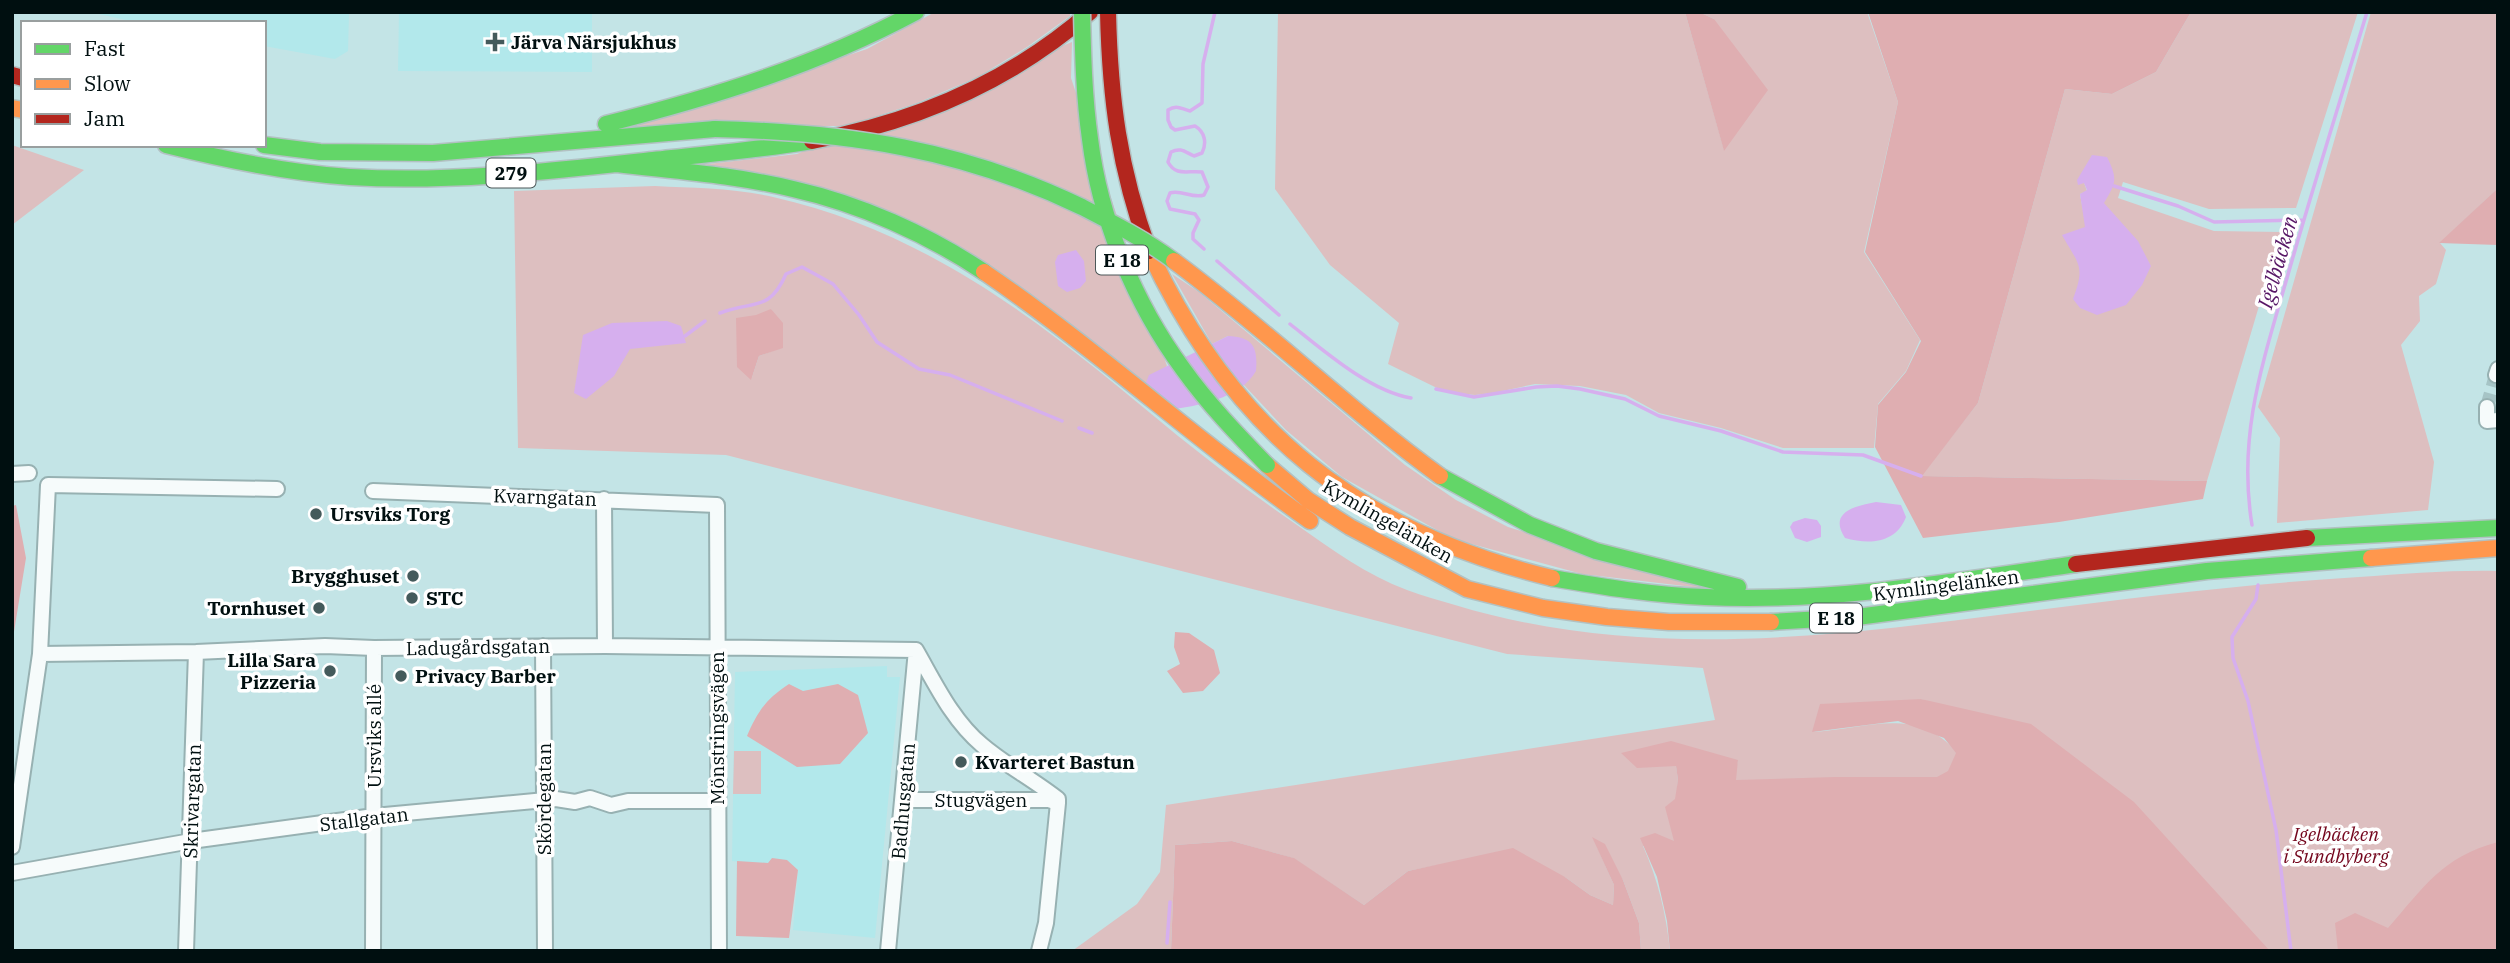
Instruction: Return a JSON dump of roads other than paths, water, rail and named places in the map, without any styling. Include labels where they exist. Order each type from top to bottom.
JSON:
[{"type":"highway","points":[[506,148],[658,111],[770,79],[823,60],[880,33],[916,12]]},
{"type":"highway","name":"Kymlingelänken","points":[[1082,12],[1081,53],[1087,130],[1103,205],[1128,274],[1147,314],[1193,384],[1240,440],[1308,500],[1350,527],[1467,589],[1543,608],[1607,617],[1726,624],[1787,622],[1857,617],[2280,564],[2498,548]]},
{"type":"highway","points":[[617,164],[829,138],[889,124],[946,103],[1024,63],[1065,36],[1090,12]]},
{"type":"highway","name":"Kymlingelänken","points":[[1108,12],[1108,63],[1114,124],[1126,186],[1140,230],[1172,300],[1193,337],[1237,396],[1284,446],[1358,502],[1439,545],[1509,569],[1576,584],[1670,596],[1784,597],[1934,584],[2123,557],[2278,540],[2498,526]]},
{"type":"highway","name":"279","points":[[266,145],[348,154],[430,153],[634,134],[715,129],[789,130],[898,144],[970,162],[1071,202],[1137,236],[1195,275],[1254,322],[1385,436],[1440,476],[1530,526],[1596,551],[1784,597]]},
{"type":"highway","name":"279","points":[[175,147],[258,166],[349,177],[466,177],[617,164]]},
{"type":"highway","points":[[617,164],[746,179],[825,197],[897,224],[957,255],[1058,323],[1255,482],[1323,529]]},
{"type":"highway","points":[[1344,542],[1406,573],[1467,589]]},
{"type":"highway","points":[[2432,554],[2498,558]]},
{"type":"street","points":[[12,474],[29,473]]},
{"type":"street","points":[[12,847],[40,654],[48,485],[277,489]]},
{"type":"street","name":"Kvarngatan","points":[[373,491],[717,505]]},
{"type":"street","points":[[604,499],[605,646]]},
{"type":"street","name":"Mönstringsvägen","points":[[717,505],[719,951]]},
{"type":"street","name":"Ladugårdsgatan","points":[[40,654],[196,652],[326,646],[717,646],[916,650]]},
{"type":"street","name":"Skördegatan","points":[[543,646],[545,951]]},
{"type":"street","name":"Ursviks allé","points":[[373,951],[374,648]]},
{"type":"street","points":[[916,650],[948,707],[981,745],[1035,780],[1058,799],[1046,923],[1038,951]]},
{"type":"street","name":"Badhusgatan","points":[[888,951],[916,650]]},
{"type":"street","name":"Skrivargatan","points":[[186,951],[196,652]]},
{"type":"street","name":"Stallgatan","points":[[12,873],[191,841],[374,816],[556,799],[575,802],[590,798],[611,805],[628,801],[718,801]]},
{"type":"street","name":"Stugvägen","points":[[903,800],[1049,800],[1058,803]]},
{"type":"waterway","points":[[1204,249],[1193,239],[1199,220],[1195,214],[1170,209],[1167,201],[1170,193],[1174,192],[1204,195],[1208,187],[1202,172],[1175,170],[1168,162],[1171,152],[1174,151],[1183,151],[1194,156],[1202,153],[1204,138],[1195,126],[1175,130],[1171,127],[1168,110],[1177,107],[1190,111],[1202,103],[1203,64],[1215,12]]},
{"type":"waterway","name":"Igelbäcken","points":[[2252,525],[2248,459],[2262,366],[2367,12]]},
{"type":"waterway","points":[[2114,186],[2178,206],[2214,222],[2304,220]]},
{"type":"waterway","points":[[1217,261],[1279,315]]},
{"type":"waterway","points":[[720,313],[766,300],[780,286],[786,274],[802,267],[833,284],[877,342],[919,369],[950,375],[1062,421]]},
{"type":"waterway","points":[[685,336],[705,321]]},
{"type":"waterway","points":[[1290,324],[1363,378],[1395,394],[1411,398]]},
{"type":"waterway","points":[[1436,389],[1474,397],[1536,387],[1580,389],[1625,399],[1659,416],[1721,431],[1783,452],[1863,455],[1921,476]]},
{"type":"waterway","points":[[1079,428],[1092,433]]},
{"type":"waterway","name":"Igelbäcken","points":[[2258,585],[2256,599],[2232,637],[2233,658],[2248,701],[2276,830],[2291,951]]},
{"type":"waterway","points":[[1167,943],[1170,902]]},
{"type":"tunnel","points":[[2487,407],[2496,375]]},
{"type":"place","name":"Järva Närsjukhus","points":[[495,42]]},
{"type":"place","name":"Ursviks Torg","points":[[316,514]]},
{"type":"place","name":"Brygghuset","points":[[413,576]]},
{"type":"place","name":"STC","points":[[412,598]]},
{"type":"place","name":"Tornhuset","points":[[319,608]]},
{"type":"place","name":"Lilla Sara Pizzeria","points":[[330,671]]},
{"type":"place","name":"Privacy Barber","points":[[401,676]]},
{"type":"place","name":"Kvarteret Bastun","points":[[961,762]]},
{"type":"park label","name":"Igelbäcken i Sundbyberg","points":[[2336,845]]}]
